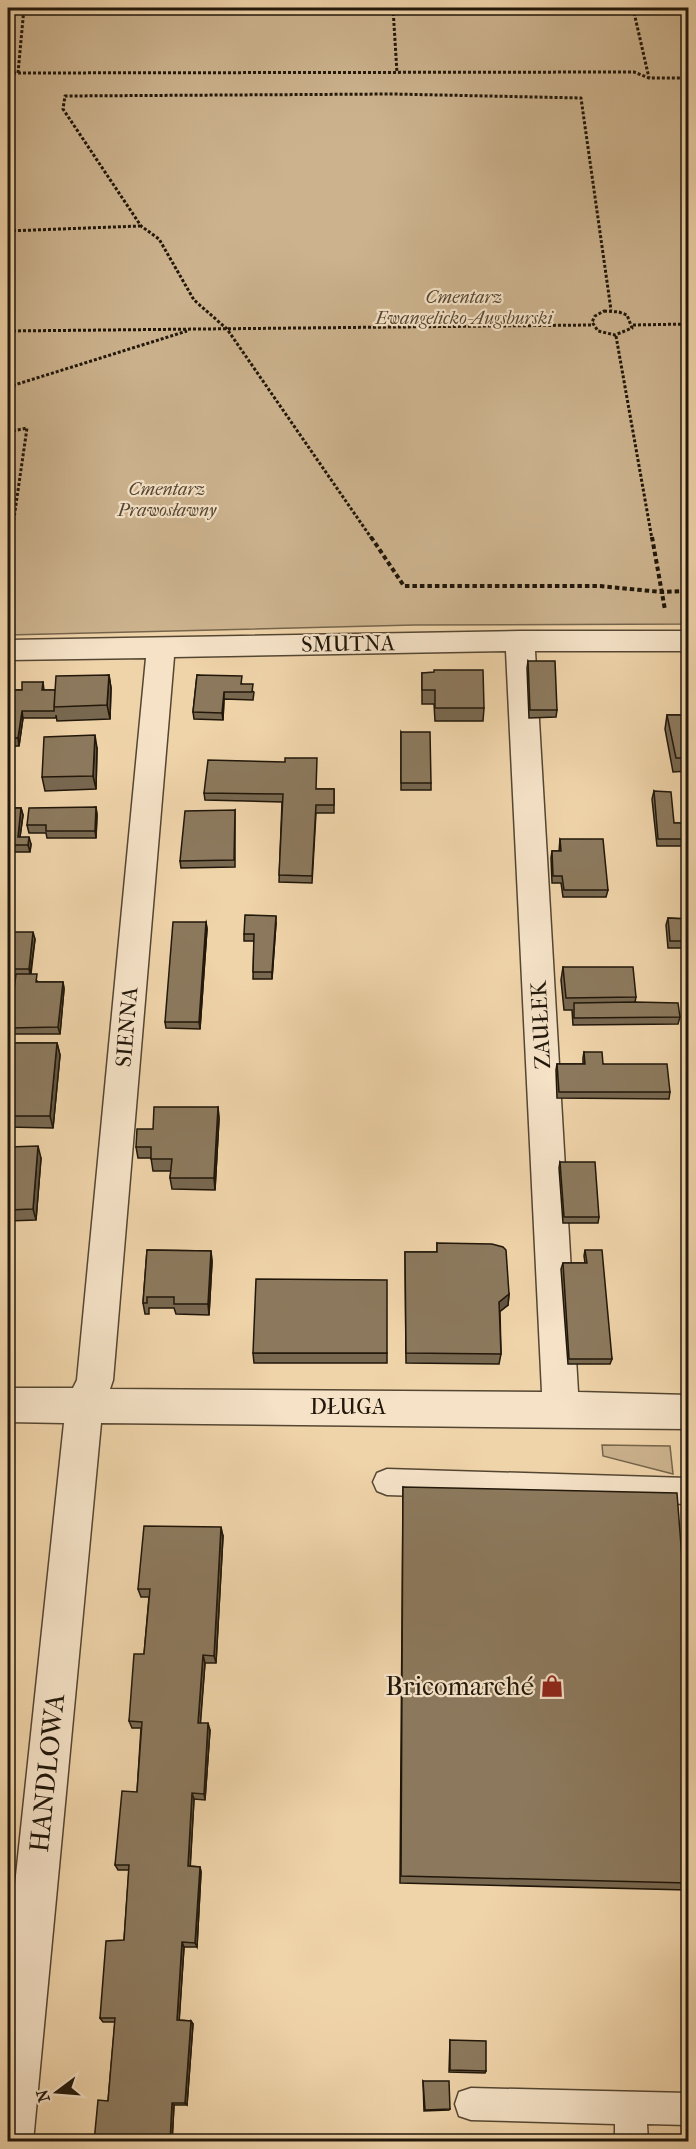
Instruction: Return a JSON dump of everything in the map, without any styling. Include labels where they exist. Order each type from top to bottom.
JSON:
[{"type":"street","name":"SMUTNA","points":[[8,650],[520,641],[688,641]]},
{"type":"street","name":"ZAUŁEK","points":[[520,641],[561,1408]]},
{"type":"street","name":"SIENNA","points":[[84,1405],[95,1380],[161,647]]},
{"type":"street","name":"DŁUGA","points":[[8,1405],[561,1408],[688,1412]]},
{"type":"street","name":"HANDLOWA","points":[[10,2142],[84,1405]]},
{"type":"lane","points":[[387,1482],[688,1491]]},
{"type":"lane","points":[[471,2104],[688,2109]]},
{"type":"lane","points":[[630,2108],[632,2142]]},
{"type":"path","points":[[8,8],[688,9]]},
{"type":"path","points":[[18,73],[24,8]]},
{"type":"path","points":[[393,8],[397,73]]},
{"type":"path","points":[[633,8],[649,78]]},
{"type":"path","points":[[8,73],[634,72],[649,78],[688,78]]},
{"type":"path","points":[[611,310],[581,98],[393,94],[65,96],[63,109],[141,226],[159,239],[194,300],[227,329],[404,586],[600,586],[688,591]]},
{"type":"path","points":[[8,231],[141,226]]},
{"type":"path","points":[[592,325],[594,317],[611,310],[629,316],[633,325]]},
{"type":"path","points":[[633,325],[688,324]]},
{"type":"path","points":[[8,331],[592,325],[599,332],[616,336],[629,332],[633,325]]},
{"type":"path","points":[[8,387],[193,329]]},
{"type":"path","points":[[616,336],[665,613]]},
{"type":"path","points":[[8,432],[27,428],[8,557]]},
{"type":"path","points":[[8,499],[16,499]]},
{"type":"path","points":[[8,507],[15,507]]},
{"type":"green space","name":"Cmentarz Ewangelicko-Augsburski","points":[[8,8],[688,8],[688,624],[414,625],[8,635]]},
{"type":"green space","points":[[602,1445],[670,1446],[673,1474],[603,1456]]},
{"type":"building","points":[[528,661],[555,661],[557,710],[530,710]]},
{"type":"building","points":[[434,670],[483,670],[484,708],[435,708],[435,690],[422,690],[422,673],[434,672]]},
{"type":"building","points":[[109,675],[107,705],[54,707],[56,676]]},
{"type":"building","points":[[197,675],[242,676],[241,684],[253,684],[252,692],[224,692],[222,713],[193,712]]},
{"type":"building","points":[[22,682],[43,682],[42,690],[55,690],[54,711],[22,711],[18,738],[9,738],[8,745],[8,690],[22,690]]},
{"type":"building","points":[[667,715],[688,715],[688,758],[676,758]]},
{"type":"building","points":[[401,732],[430,732],[431,783],[401,783]]},
{"type":"building","points":[[95,735],[93,776],[42,777],[44,737]]},
{"type":"building","points":[[285,758],[317,758],[316,789],[334,789],[334,805],[316,805],[312,876],[279,875],[283,794],[204,793],[208,760],[285,762]]},
{"type":"building","points":[[654,791],[671,792],[674,823],[688,823],[688,839],[658,839]]},
{"type":"building","points":[[96,807],[95,831],[46,831],[46,825],[27,825],[29,808]]},
{"type":"building","points":[[8,808],[21,808],[18,837],[29,837],[28,845],[12,845],[8,881]]},
{"type":"building","points":[[235,810],[234,860],[180,861],[185,811]]},
{"type":"building","points":[[560,839],[603,839],[608,890],[564,890],[562,876],[553,876],[552,851],[561,851]]},
{"type":"building","points":[[245,915],[276,916],[272,972],[253,972],[254,934],[244,934]]},
{"type":"building","points":[[668,918],[688,919],[688,941],[670,941]]},
{"type":"building","points":[[173,922],[206,922],[199,1022],[165,1022]]},
{"type":"building","points":[[8,932],[33,932],[29,969],[8,969]]},
{"type":"building","points":[[563,967],[633,967],[636,997],[566,998]]},
{"type":"building","points":[[16,974],[37,974],[36,982],[63,982],[58,1027],[9,1028]]},
{"type":"building","points":[[574,1003],[678,1003],[680,1017],[574,1018]]},
{"type":"building","points":[[8,1043],[57,1043],[50,1116],[8,1116]]},
{"type":"building","points":[[584,1052],[602,1052],[603,1064],[667,1064],[670,1092],[559,1092],[557,1064],[585,1064]]},
{"type":"building","points":[[154,1107],[218,1107],[214,1178],[170,1178],[172,1159],[151,1159],[151,1147],[136,1147],[137,1129],[153,1129]]},
{"type":"building","points":[[38,1146],[33,1209],[8,1210],[8,1147]]},
{"type":"building","points":[[560,1162],[595,1162],[599,1217],[564,1217]]},
{"type":"building","points":[[437,1243],[492,1244],[506,1250],[509,1294],[499,1302],[501,1354],[406,1353],[405,1252],[437,1252]]},
{"type":"building","points":[[147,1250],[211,1251],[208,1304],[174,1304],[174,1297],[147,1297],[147,1303],[143,1303]]},
{"type":"building","points":[[585,1250],[602,1250],[612,1359],[569,1359],[563,1263],[587,1263]]},
{"type":"building","points":[[256,1279],[387,1280],[387,1353],[253,1353]]},
{"type":"building","points":[[403,1487],[677,1493],[688,1637],[688,1883],[401,1876]]},
{"type":"building","points":[[144,1526],[221,1527],[214,1656],[203,1655],[198,1723],[208,1723],[204,1794],[192,1793],[188,1866],[200,1867],[195,1943],[182,1942],[177,2020],[191,2021],[185,2103],[172,2103],[170,2142],[94,2142],[98,2100],[108,2101],[115,2018],[100,2018],[106,1941],[124,1940],[129,1865],[115,1865],[122,1791],[137,1792],[142,1722],[129,1721],[134,1654],[144,1654],[150,1589],[138,1589]]},
{"type":"building","points":[[450,2040],[486,2041],[486,2071],[450,2070]]},
{"type":"building","points":[[423,2081],[449,2081],[450,2109],[425,2110]]},
{"type":"building","points":[[381,2136],[406,2136],[406,2142],[381,2142]]},
{"type":"building","points":[[410,2138],[462,2138],[462,2142],[410,2142]]},
{"type":"place","name":"Bricomarché","points":[[552,1686]]},
{"type":"park label","name":"Cmentarz Prawosławny","points":[[167,499]]}]
